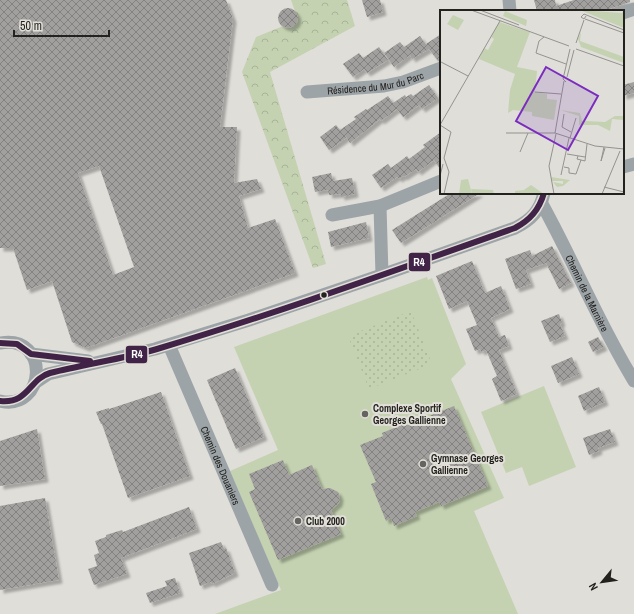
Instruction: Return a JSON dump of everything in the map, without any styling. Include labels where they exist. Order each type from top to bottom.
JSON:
[{"type":"street","points":[[508,0],[510,10]]},
{"type":"street","points":[[624,13],[634,9]]},
{"type":"street","name":"Résidence du Mur du Parc","points":[[307,92],[384,86],[403,82],[440,68]]},
{"type":"street","points":[[624,167],[634,164]]},
{"type":"street","points":[[332,214],[380,206],[440,181]]},
{"type":"street","points":[[0,401],[12,402],[19,399],[26,395],[36,382],[48,374],[169,345],[382,275],[527,222],[533,217],[543,198]]},
{"type":"street","name":"Chemin de la Marnière","points":[[543,198],[594,310],[634,382]]},
{"type":"street","points":[[380,206],[382,275]]},
{"type":"street","points":[[0,343],[16,343],[25,347],[36,363],[38,373],[36,382]]},
{"type":"street","name":"Chemin des Douaniers","points":[[169,345],[272,585]]},
{"type":"street","points":[[31,354],[100,362]]},
{"type":"green space","points":[[291,0],[347,0],[355,26],[270,72],[326,264],[313,268],[242,72],[256,37],[298,20]]},
{"type":"green space","name":"Complexe Sportif Georges Gallienne","points":[[427,277],[428,280],[432,278],[466,364],[451,379],[504,498],[474,511],[518,614],[215,614],[281,590],[230,471],[278,450],[234,347]]},
{"type":"green space","points":[[411,311],[432,364],[369,389],[348,336]]},
{"type":"green space","points":[[544,386],[576,467],[529,486],[522,467],[506,473],[481,412]]},
{"type":"building","points":[[0,0],[226,0],[233,19],[220,127],[237,127],[234,183],[257,179],[261,189],[239,196],[248,228],[275,219],[295,273],[86,348],[72,342],[52,281],[27,290],[13,248],[0,248]],"holes":[[[99,166],[134,267],[113,275],[78,173]]]},
{"type":"building","points":[[362,0],[380,0],[383,12],[367,17]]},
{"type":"building","points":[[534,0],[555,0],[556,6],[574,0],[630,0],[630,2],[606,10],[537,10]]},
{"type":"building","points":[[288,8],[295,11],[298,18],[295,25],[288,28],[281,25],[278,18],[281,11]]},
{"type":"building","points":[[440,35],[440,60],[438,61],[429,49],[412,59],[410,55],[394,67],[384,53],[400,42],[404,47],[420,36],[427,46],[426,44]]},
{"type":"building","points":[[379,47],[388,60],[367,73],[364,69],[353,77],[343,64],[359,53],[363,58]]},
{"type":"building","points":[[634,82],[634,93],[624,96],[624,85]]},
{"type":"building","points":[[429,85],[438,98],[422,109],[419,105],[403,117],[397,109],[381,121],[380,119],[350,143],[345,135],[346,138],[329,150],[320,137],[336,125],[340,130],[356,119],[354,117],[388,96],[393,103],[405,95],[406,97],[411,94],[413,96]]},
{"type":"building","points":[[440,133],[440,169],[434,160],[418,172],[416,169],[404,177],[403,176],[399,179],[397,177],[381,188],[372,175],[388,164],[391,168],[407,156],[409,159],[425,147],[423,145]]},
{"type":"building","points":[[331,173],[333,181],[352,178],[355,194],[341,197],[341,194],[329,195],[328,190],[315,192],[312,177]]},
{"type":"building","points":[[449,194],[478,194],[401,243],[392,230]]},
{"type":"building","points":[[366,222],[369,238],[331,247],[328,232]]},
{"type":"building","points":[[552,246],[571,283],[559,289],[546,263],[526,270],[531,284],[516,289],[505,259],[530,250],[532,256]]},
{"type":"building","points":[[472,261],[485,293],[501,286],[510,309],[491,318],[499,337],[505,335],[509,346],[499,350],[517,394],[501,401],[492,379],[497,376],[486,350],[481,352],[480,349],[475,351],[466,329],[477,325],[467,301],[449,309],[436,276]]},
{"type":"building","points":[[559,314],[562,323],[560,324],[565,336],[550,342],[541,321]]},
{"type":"building","points":[[598,337],[604,347],[593,352],[588,342]]},
{"type":"building","points":[[572,357],[579,374],[558,383],[551,366]]},
{"type":"building","points":[[235,368],[264,437],[236,449],[207,380]]},
{"type":"building","points":[[599,387],[605,402],[584,411],[578,396]]},
{"type":"building","points":[[161,392],[190,476],[128,498],[102,424],[96,412]]},
{"type":"building","name":"Gymnase Georges Gallienne","points":[[454,406],[488,486],[441,506],[439,502],[415,512],[417,516],[394,526],[391,518],[386,521],[371,484],[376,482],[360,445],[383,436],[382,433],[406,423],[407,425]]},
{"type":"building","points":[[37,429],[45,479],[0,486],[0,441]]},
{"type":"building","points":[[610,429],[615,442],[598,448],[599,451],[589,455],[583,438]]},
{"type":"building","name":"Club 2000","points":[[283,460],[289,475],[312,465],[322,489],[330,488],[338,492],[340,497],[339,503],[331,510],[341,534],[278,560],[249,492],[255,489],[249,474]]},
{"type":"building","points":[[45,498],[59,580],[0,590],[0,506]]},
{"type":"building","points":[[189,507],[197,529],[121,558],[127,574],[94,585],[88,569],[97,566],[94,555],[99,553],[95,541],[106,537],[106,535],[122,530],[123,532]]},
{"type":"building","points":[[221,542],[224,549],[226,548],[235,573],[212,584],[211,582],[200,586],[189,553]]},
{"type":"building","points":[[175,578],[180,593],[150,603],[146,593],[167,586],[165,581]]},
{"type":"transit line","name":"R4","points":[[0,401],[17,399],[23,395],[37,380],[50,373],[144,353],[247,321],[515,228],[525,222],[533,214],[544,194]]},
{"type":"transit line","name":"R4","points":[[0,343],[17,344],[31,354],[90,361]]},
{"type":"place","name":"Complexe Sportif Georges Gallienne","points":[[365,414]]},
{"type":"place","name":"Gymnase Georges Gallienne","points":[[423,464]]},
{"type":"place","name":"Club 2000","points":[[298,521]]}]
